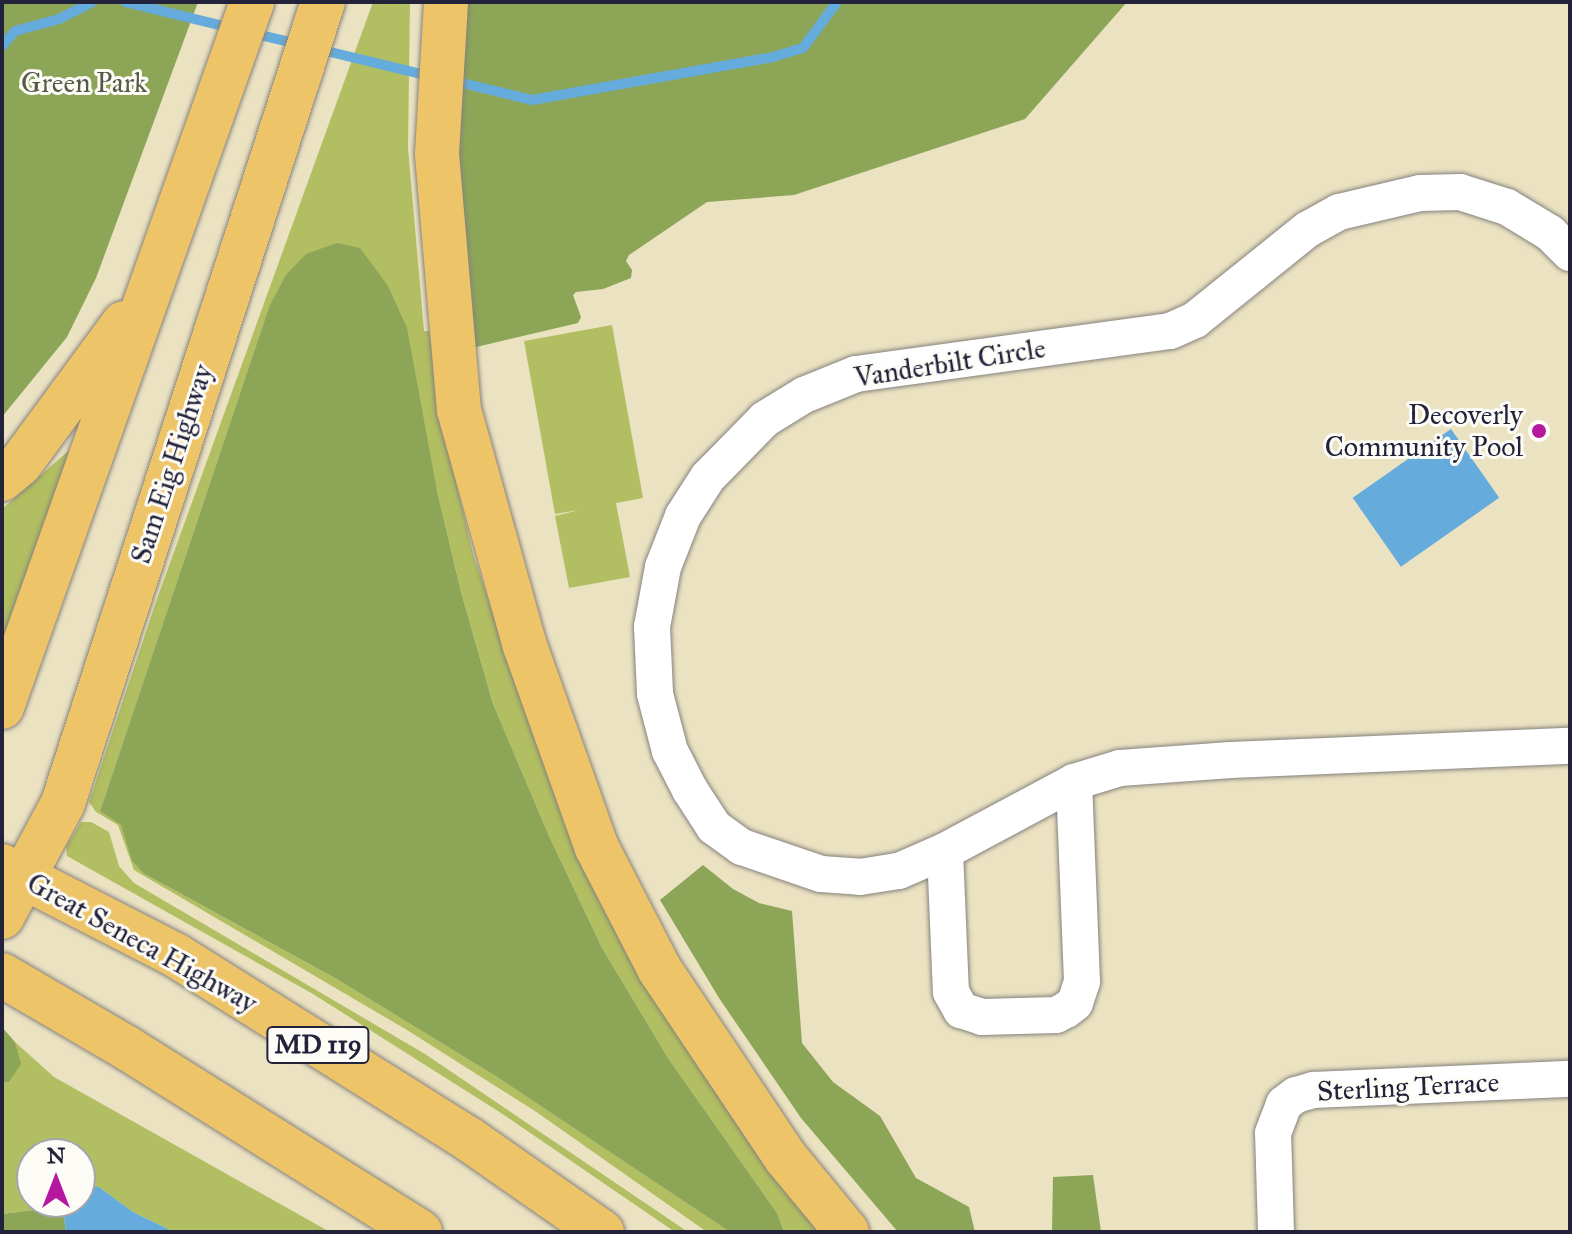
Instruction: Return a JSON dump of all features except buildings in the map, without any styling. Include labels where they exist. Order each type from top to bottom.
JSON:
[{"type":"main road","points":[[2,707],[252,2]]},
{"type":"main road","points":[[446,2],[437,154],[459,410],[525,646],[597,848],[660,970],[786,1158],[847,1232]]},
{"type":"main road","name":"Sam Eig Highway","points":[[2,917],[13,872],[63,803],[312,32]]},
{"type":"main road","points":[[2,479],[20,464],[88,375],[157,275]]},
{"type":"main road","name":"Great Seneca Highway","points":[[13,872],[177,956],[470,1140],[602,1232]]},
{"type":"main road","points":[[2,975],[127,1048],[420,1232]]},
{"type":"street","name":"Vanderbilt Circle","points":[[1570,253],[1550,233],[1507,207],[1460,192],[1420,193],[1339,212],[1308,229],[1195,320],[1170,331],[856,374],[804,395],[765,419],[732,450],[683,516],[663,567],[652,627],[655,694],[670,751],[714,827],[742,847],[821,874],[860,877],[899,871],[945,851],[1074,782],[1120,768],[1168,763],[1570,746]]},
{"type":"street","points":[[945,851],[951,992],[961,1010],[982,1017],[1056,1015],[1066,1010],[1075,1003],[1082,981],[1074,782]]},
{"type":"street","name":"Sterling Terrace","points":[[1276,1232],[1273,1133],[1284,1104],[1296,1095],[1314,1090],[1570,1079]]},
{"type":"green space","name":"Green Park","points":[[2,2],[198,2],[96,278],[67,337],[2,417]]},
{"type":"green space","points":[[373,2],[410,2],[408,148],[424,331],[429,331],[451,461],[473,553],[533,734],[560,800],[833,1232],[784,1232],[777,1213],[668,1058],[602,948],[549,836],[493,704],[461,592],[437,491],[269,307],[100,811],[121,824],[132,861],[143,873],[335,978],[494,1075],[730,1232],[707,1232],[535,1111],[407,1030],[134,870],[118,825],[96,812],[89,802],[157,599]]},
{"type":"green space","points":[[458,2],[1127,2],[1025,119],[794,195],[707,202],[629,255],[626,261],[632,270],[631,278],[603,289],[576,292],[573,295],[581,317],[578,323],[472,348],[454,156]]},
{"type":"green space","points":[[337,243],[360,248],[388,286],[407,328],[437,491],[461,592],[493,704],[549,836],[602,948],[668,1058],[777,1213],[784,1232],[730,1232],[494,1075],[335,978],[143,873],[132,861],[121,825],[100,811],[269,307],[286,275],[306,254]]},
{"type":"green space","points":[[612,325],[643,498],[616,503],[630,577],[569,588],[555,516],[579,510],[555,514],[524,341]]},
{"type":"green space","points":[[74,446],[2,660],[2,509]]},
{"type":"green space","points":[[81,822],[91,822],[109,832],[119,866],[134,883],[425,1054],[688,1232],[675,1232],[501,1113],[313,994],[67,856],[66,847]]},
{"type":"green space","points":[[703,865],[733,889],[759,903],[792,911],[802,1043],[833,1082],[880,1116],[916,1178],[969,1207],[975,1232],[898,1232],[801,1118],[719,998],[660,900]]},
{"type":"green space","points":[[2,1027],[15,1042],[21,1064],[9,1082],[2,1083]]},
{"type":"green space","points":[[15,1042],[54,1077],[330,1232],[174,1232],[133,1212],[96,1187],[96,1138],[16,1138],[16,1212],[2,1214],[2,1083],[9,1082],[20,1064]]},
{"type":"green space","points":[[1093,1175],[1101,1232],[1052,1232],[1053,1177]]},
{"type":"green space","points":[[16,1212],[16,1218],[64,1218],[66,1232],[2,1232],[2,1214]]},
{"type":"water","points":[[1451,429],[1499,498],[1401,567],[1353,498]]},
{"type":"water","points":[[96,1187],[133,1212],[174,1232],[66,1232],[64,1218],[96,1218]]},
{"type":"waterway","points":[[2,46],[15,31],[59,19],[92,2]]},
{"type":"waterway","points":[[125,2],[232,28]]},
{"type":"waterway","points":[[450,80],[532,100],[773,57],[803,48],[837,2]]},
{"type":"waterway","points":[[251,33],[298,44]]},
{"type":"waterway","points":[[318,49],[430,76]]},
{"type":"place","name":"Decoverly Community Pool","points":[[1539,431]]}]
